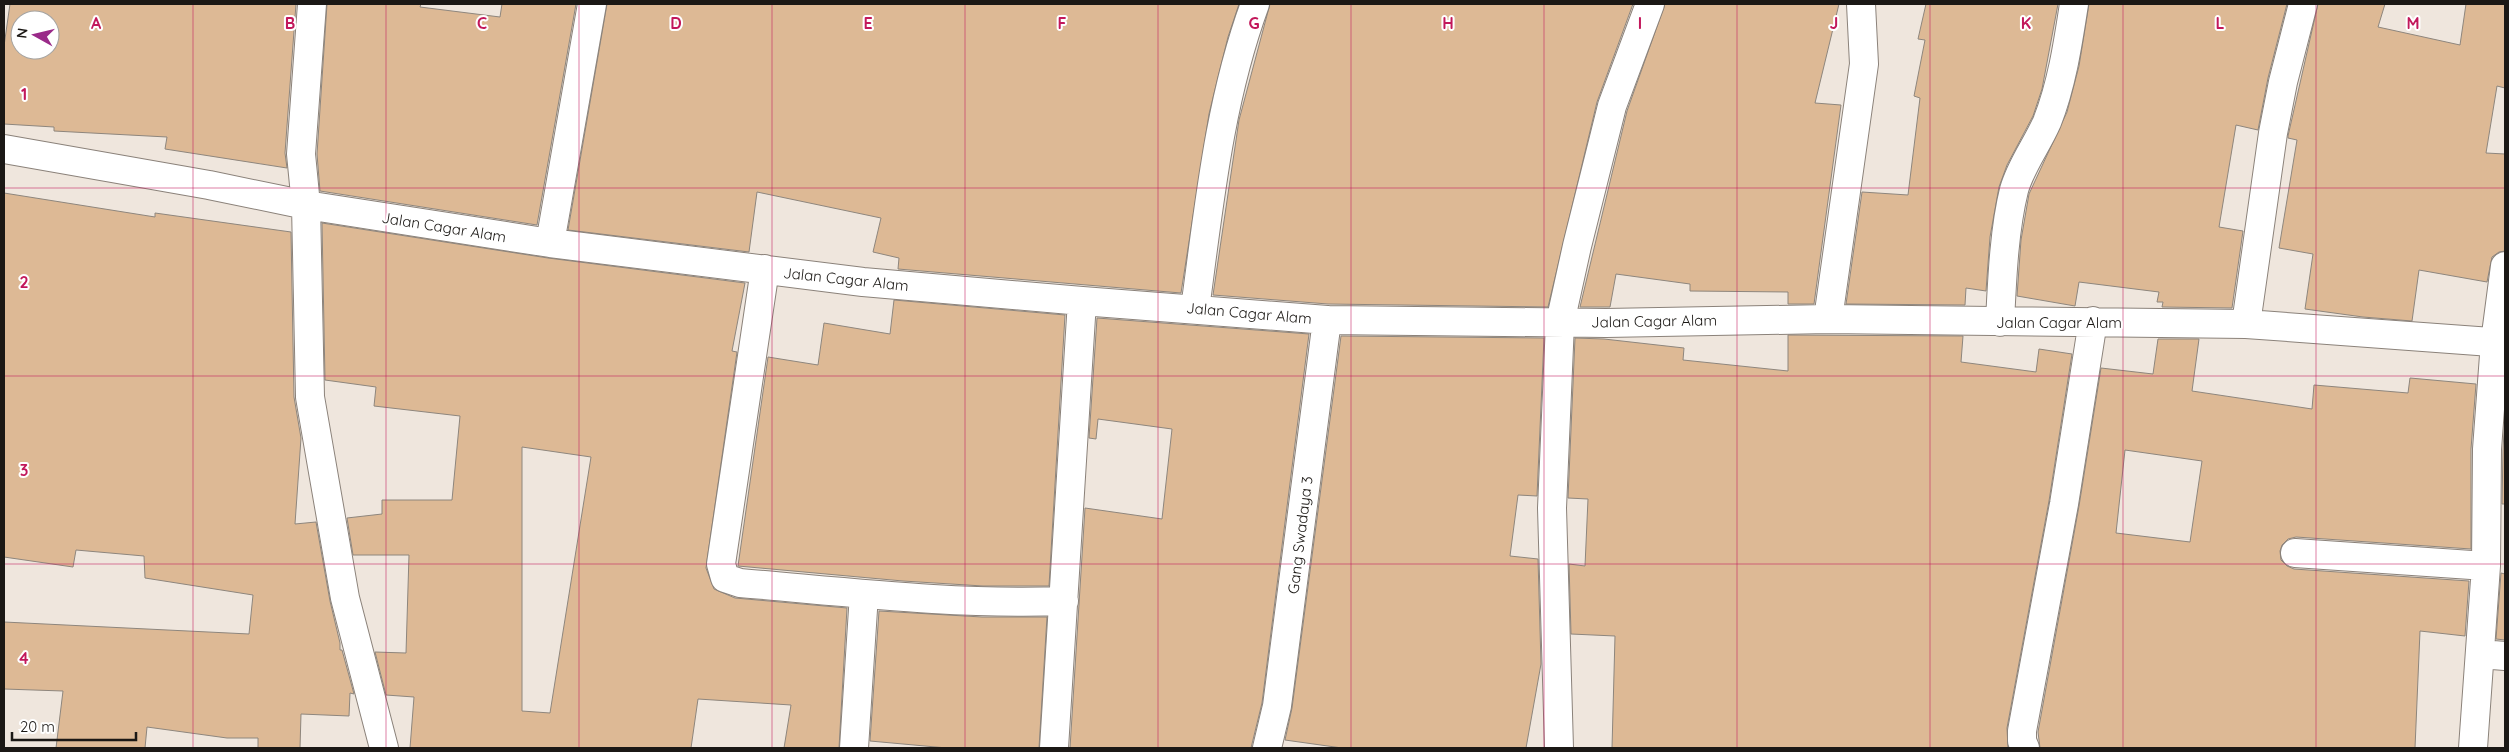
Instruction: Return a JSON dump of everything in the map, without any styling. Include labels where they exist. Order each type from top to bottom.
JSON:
[{"type":"street","points":[[312,4],[301,154],[306,205],[310,397],[345,598],[384,748]]},
{"type":"street","points":[[550,243],[592,4]]},
{"type":"street","points":[[1195,309],[1211,192],[1228,92],[1242,38],[1255,4]]},
{"type":"street","points":[[1559,748],[1552,508],[1560,323],[1612,106],[1650,4]]},
{"type":"street","points":[[1828,319],[1864,64],[1861,4]]},
{"type":"street","points":[[2000,322],[2002,275],[2014,190],[2053,106],[2068,46],[2074,4]]},
{"type":"street","points":[[2246,324],[2273,133],[2283,82],[2303,4]]},
{"type":"street","name":"Jalan Cagar Alam","points":[[4,149],[190,181],[306,205],[550,243],[862,282],[1327,320],[1560,323],[1828,319],[2000,322],[2093,321],[2246,324],[2500,342]]},
{"type":"street","points":[[2473,748],[2492,655],[2486,566],[2485,484],[2500,342],[2505,266]]},
{"type":"street","points":[[765,269],[721,564],[725,578],[740,582],[864,594],[1002,604],[1064,601]]},
{"type":"street","points":[[1054,748],[1082,301]]},
{"type":"street","name":"Gang Swadaya 3","points":[[1267,748],[1281,677],[1327,320]]},
{"type":"street","points":[[2025,748],[2022,741],[2022,732],[2064,504],[2093,321]]},
{"type":"street","points":[[2295,553],[2486,566]]},
{"type":"street","points":[[854,748],[864,594]]},
{"type":"building","points":[[10,4],[296,4],[285,153],[287,168],[165,149],[167,137],[54,131],[54,127],[4,124],[4,46]]},
{"type":"building","points":[[327,4],[421,4],[420,7],[500,17],[502,4],[576,4],[537,225],[320,191],[317,154]]},
{"type":"building","points":[[607,4],[1239,4],[1228,37],[1209,114],[1181,293],[898,269],[899,258],[873,252],[881,218],[757,192],[749,252],[568,230]]},
{"type":"building","points":[[1270,4],[1633,4],[1597,102],[1548,307],[1328,304],[1213,295],[1239,120]]},
{"type":"building","points":[[1665,4],[1839,4],[1815,103],[1841,105],[1814,304],[1788,304],[1788,292],[1690,291],[1690,284],[1616,274],[1610,307],[1580,307],[1627,111]]},
{"type":"building","points":[[1926,4],[2058,4],[2042,89],[2033,116],[2007,165],[1999,187],[1990,237],[1986,291],[1966,288],[1965,305],[1846,304],[1862,192],[1908,195],[1920,98],[1914,96],[1925,40],[1918,39]]},
{"type":"building","points":[[2089,4],[2287,4],[2268,78],[2258,130],[2236,125],[2219,227],[2243,231],[2232,308],[2162,307],[2163,302],[2157,302],[2159,292],[2079,282],[2075,306],[2017,296],[2021,240],[2029,194],[2067,112],[2079,66]]},
{"type":"building","points":[[2318,4],[2385,4],[2378,27],[2460,45],[2466,4],[2505,4],[2505,88],[2497,86],[2486,153],[2505,154],[2505,251],[2499,252],[2492,257],[2487,282],[2419,270],[2412,321],[2305,309],[2313,254],[2279,248],[2297,140],[2288,138],[2288,136]]},
{"type":"building","points":[[4,193],[155,217],[155,213],[291,232],[294,397],[301,438],[295,524],[316,522],[340,650],[342,650],[354,694],[350,693],[349,716],[301,714],[300,748],[258,748],[258,738],[227,738],[147,727],[145,748],[56,748],[63,691],[4,689],[4,622],[249,634],[253,595],[145,578],[144,556],[76,550],[73,567],[4,557]]},
{"type":"building","points":[[322,223],[548,258],[745,283],[732,351],[737,352],[706,568],[714,589],[735,598],[847,608],[839,748],[784,748],[791,705],[698,699],[691,748],[410,748],[414,697],[386,695],[375,652],[406,653],[409,555],[353,555],[347,518],[382,514],[382,500],[452,500],[460,416],[374,406],[376,387],[325,380]],"holes":[[[522,447],[591,457],[550,713],[522,711]]]},
{"type":"building","points":[[894,300],[1065,315],[1049,586],[983,586],[903,581],[738,566],[768,357],[818,365],[824,323],[890,334]]},
{"type":"building","points":[[1097,318],[1309,334],[1262,703],[1251,748],[1070,748],[1085,508],[1162,519],[1172,429],[1098,419],[1096,439],[1089,438]]},
{"type":"building","points":[[1788,335],[1963,336],[1961,362],[2036,372],[2039,349],[2072,354],[2049,501],[2007,728],[2008,748],[1612,748],[1615,636],[1571,634],[1569,564],[1585,566],[1588,499],[1568,498],[1575,338],[1604,339],[1684,348],[1683,360],[1788,371]]},
{"type":"building","points":[[1341,336],[1544,338],[1537,496],[1518,495],[1510,556],[1538,559],[1541,664],[1526,748],[1342,748],[1285,740],[1292,708]]},
{"type":"building","points":[[2158,339],[2199,339],[2192,391],[2312,409],[2314,385],[2408,393],[2410,378],[2476,384],[2471,449],[2471,549],[2296,537],[2288,539],[2282,545],[2280,551],[2281,560],[2287,566],[2294,569],[2469,581],[2465,636],[2420,631],[2415,748],[2040,748],[2038,732],[2079,506],[2101,368],[2153,374]],"holes":[[[2125,450],[2202,461],[2190,542],[2116,533]]]},
{"type":"building","points":[[2505,414],[2505,504],[2502,504],[2503,450]]},
{"type":"building","points":[[2501,573],[2505,574],[2505,640],[2496,639]]},
{"type":"building","points":[[879,611],[982,617],[1047,617],[1039,748],[947,748],[870,741]]}]
